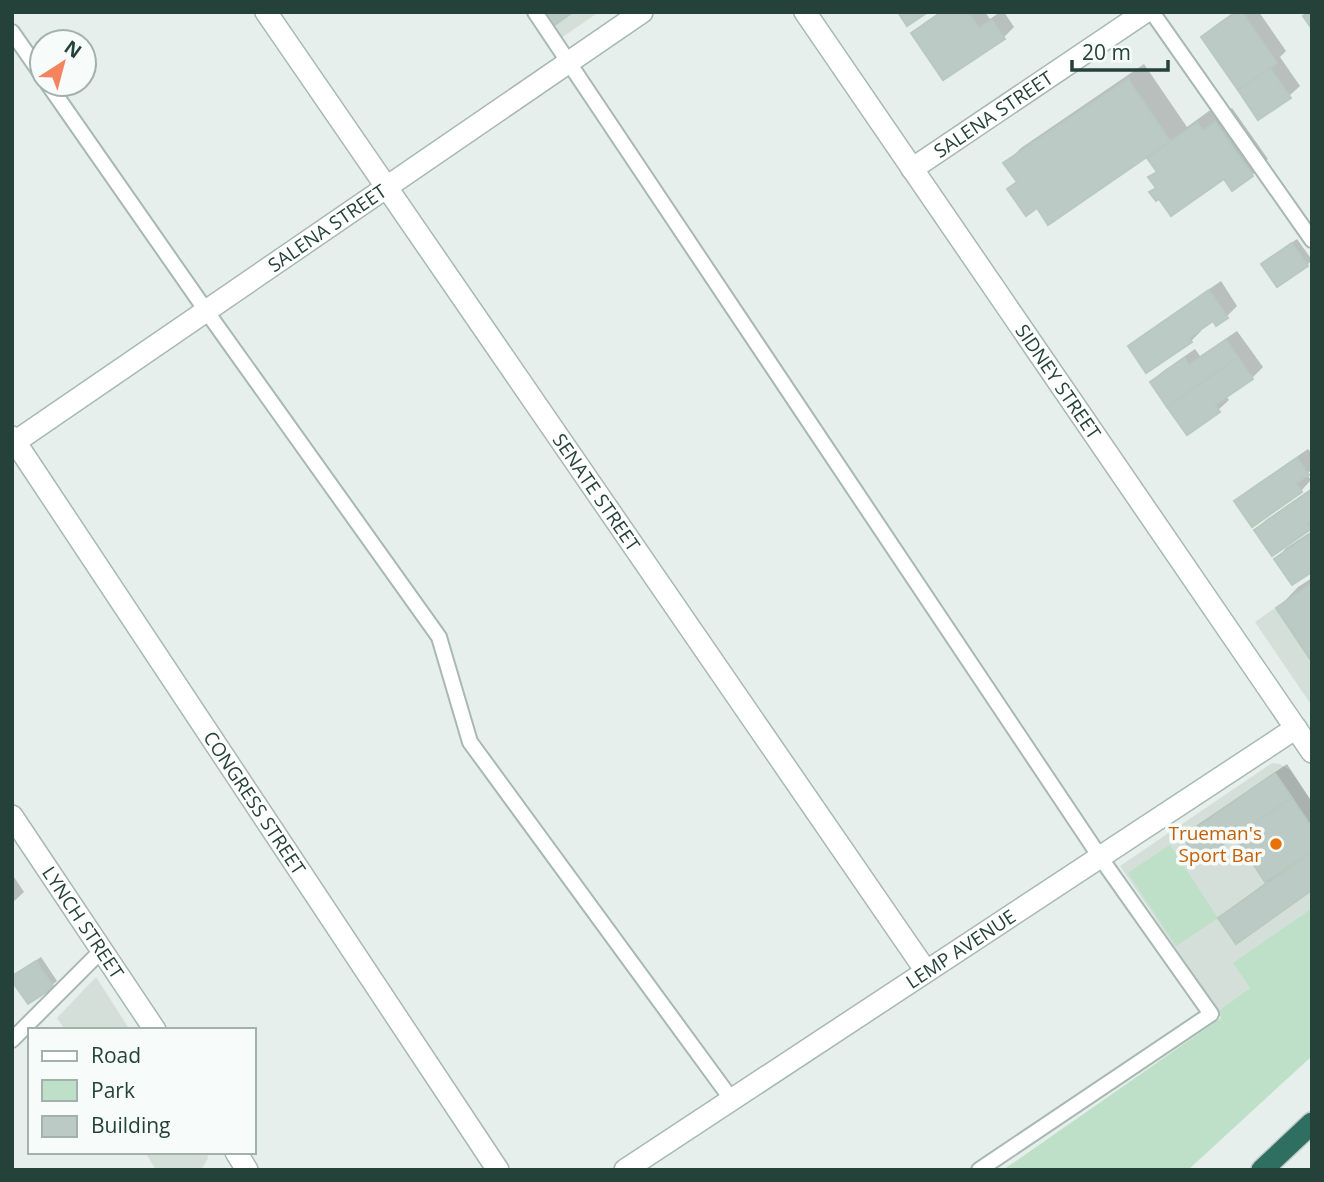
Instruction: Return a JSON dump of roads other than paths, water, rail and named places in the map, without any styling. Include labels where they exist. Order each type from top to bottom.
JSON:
[{"type":"highway","points":[[1262,1170],[1312,1123]]},
{"type":"street","name":"SENATE STREET","points":[[266,12],[926,971]]},
{"type":"street","name":"SALENA STREET","points":[[13,441],[207,312],[642,12]]},
{"type":"street","name":"SIDNEY STREET","points":[[805,12],[1312,752]]},
{"type":"street","name":"SALENA STREET","points":[[912,169],[1145,12]]},
{"type":"street","name":"CONGRESS STREET","points":[[13,441],[498,1170]]},
{"type":"street","name":"LEMP AVENUE","points":[[625,1170],[1296,728]]},
{"type":"street","name":"LYNCH STREET","points":[[12,816],[154,1028]]},
{"type":"lane","points":[[535,12],[1100,857],[1211,1014],[979,1170]]},
{"type":"lane","points":[[1152,12],[1312,240]]},
{"type":"lane","points":[[12,32],[28,55]]},
{"type":"lane","points":[[58,98],[439,637],[470,742],[732,1100]]},
{"type":"lane","points":[[12,1040],[102,950]]},
{"type":"place","name":"Trueman's Sport Bar","points":[[1276,844]]}]
